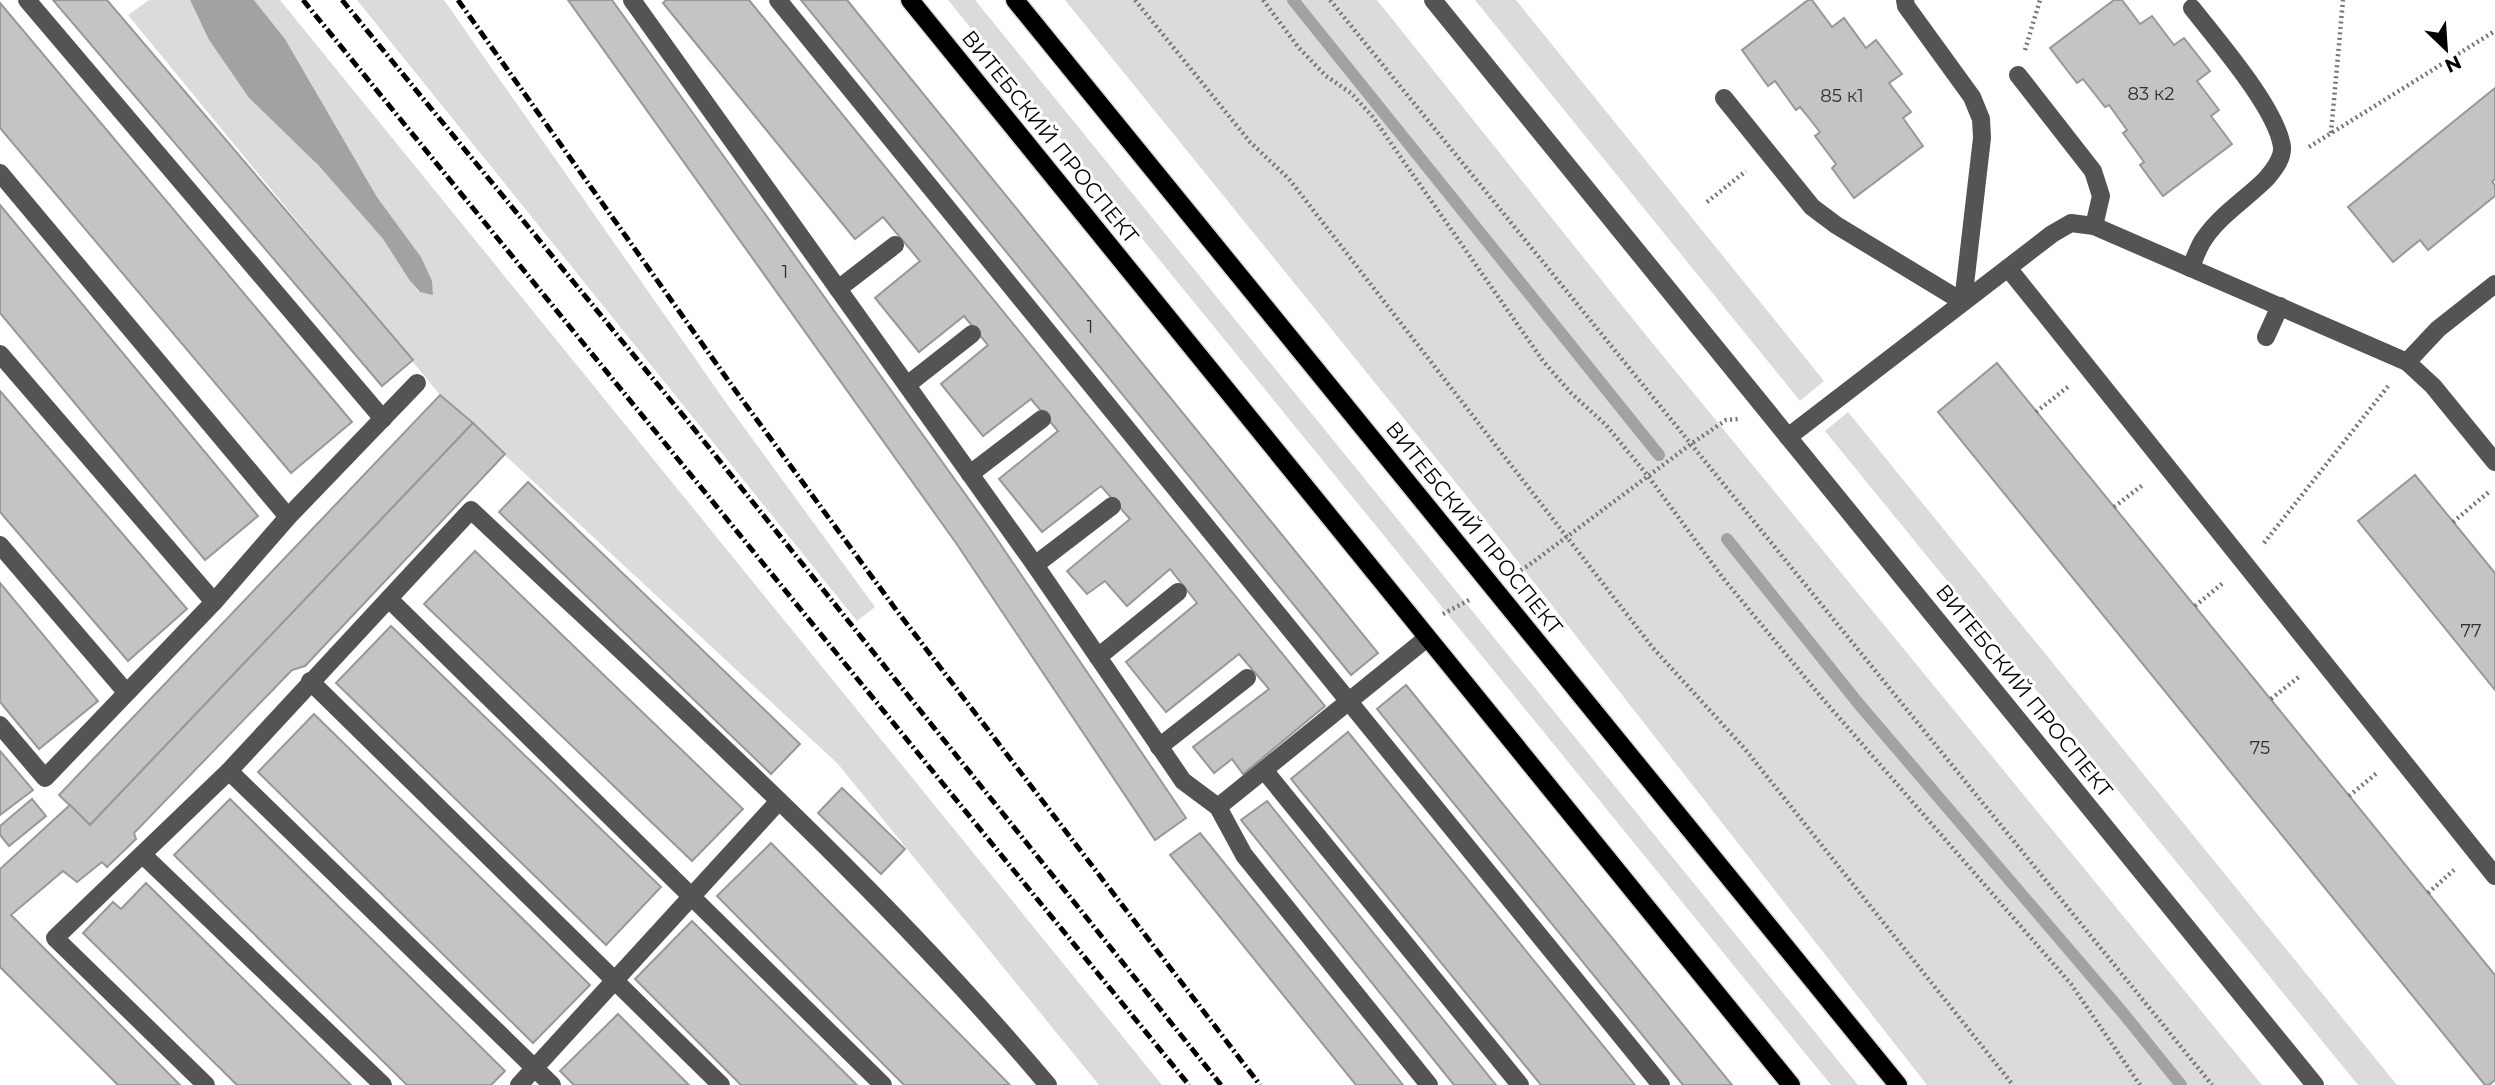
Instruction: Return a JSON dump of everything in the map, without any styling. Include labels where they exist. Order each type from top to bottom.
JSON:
[{"type":"main road","name":"ВИТЕБСКИЙ ПРОСПЕКТ","points":[[909,0],[1791,1085]]},
{"type":"main road","name":"ВИТЕБСКИЙ ПРОСПЕКТ","points":[[1014,0],[1898,1085]]},
{"type":"street","points":[[27,0],[383,419]]},
{"type":"street","points":[[632,0],[1035,565],[1183,781],[1218,807],[1244,855],[1429,1085]]},
{"type":"street","points":[[778,0],[1661,1085]]},
{"type":"street","name":"ВИТЕБСКИЙ ПРОСПЕКТ","points":[[1435,0],[2315,1085]]},
{"type":"street","points":[[1905,0],[1906,6],[1972,97],[1981,119],[1982,138],[1963,302]]},
{"type":"street","points":[[2190,268],[2203,239],[2277,165],[2283,150],[2277,128],[2247,79],[2192,8]]},
{"type":"street","points":[[2018,75],[2093,171],[2101,196],[2094,226]]},
{"type":"street","points":[[1724,98],[1812,207],[1836,225],[1963,302]]},
{"type":"street","points":[[0,173],[288,517]]},
{"type":"street","points":[[1788,437],[2052,234],[2071,223],[2094,226],[2407,362],[2433,386],[2495,462]]},
{"type":"street","points":[[838,289],[895,245]]},
{"type":"street","points":[[2008,268],[2495,876]]},
{"type":"street","points":[[2407,362],[2438,328],[2495,284]]},
{"type":"street","points":[[2266,337],[2280,306]]},
{"type":"street","points":[[907,386],[972,334]]},
{"type":"street","points":[[0,354],[214,603]]},
{"type":"street","points":[[0,725],[45,778],[214,603],[288,517],[417,383]]},
{"type":"street","points":[[970,474],[1042,419]]},
{"type":"street","points":[[1035,565],[1112,506]]},
{"type":"street","points":[[206,1085],[55,938],[229,771],[471,510],[779,801],[986,1013],[1048,1085]]},
{"type":"street","points":[[0,545],[126,692]]},
{"type":"street","points":[[1098,657],[1178,592]]},
{"type":"street","points":[[389,598],[883,1085]]},
{"type":"street","points":[[1218,807],[1427,638]]},
{"type":"street","points":[[1159,747],[1247,678]]},
{"type":"street","points":[[310,681],[721,1085]]},
{"type":"street","points":[[1264,770],[1520,1085]]},
{"type":"street","points":[[229,771],[552,1085]]},
{"type":"street","points":[[519,1085],[779,801]]},
{"type":"street","points":[[143,855],[383,1085]]},
{"type":"path","points":[[1135,0],[1250,142],[1297,190],[1653,648],[1745,748],[2012,1085]]},
{"type":"path","points":[[1263,0],[1298,48],[1326,76],[1352,93],[1372,116],[1543,361],[1571,393],[1606,425],[1648,476],[1724,579],[1822,698],[2071,984],[2140,1085]]},
{"type":"path","points":[[1330,0],[2212,1085]]},
{"type":"path","points":[[2018,75],[2040,0]]},
{"type":"path","points":[[2331,134],[2343,0]]},
{"type":"path","points":[[2277,165],[2495,31]]},
{"type":"path","points":[[1707,202],[1769,153]]},
{"type":"path","points":[[2195,606],[2246,566],[2407,362]]},
{"type":"path","points":[[2036,412],[2089,370]]},
{"type":"path","points":[[1529,565],[1691,444],[1727,421]]},
{"type":"path","points":[[2115,507],[2166,466]]},
{"type":"path","points":[[2453,522],[2495,486]]},
{"type":"path","points":[[1439,616],[1465,602]]},
{"type":"path","points":[[2271,699],[2321,659]]},
{"type":"path","points":[[2349,796],[2399,756]]},
{"type":"shaded area","points":[[149,0],[190,0],[209,40],[249,98],[319,166],[383,239],[419,292],[421,257],[377,197],[285,39],[254,0],[280,0],[1162,1085],[1099,1085],[838,764],[440,395],[128,15]]},
{"type":"shaded area","points":[[190,0],[254,0],[285,39],[377,197],[421,257],[432,281],[433,295],[420,292],[383,239],[319,166],[249,98],[209,40]]},
{"type":"shaded area","points":[[357,0],[444,0],[727,404],[875,607],[857,621]]},
{"type":"shaded area","points":[[948,0],[975,0],[1858,1085],[1831,1085]]},
{"type":"shaded area","points":[[1065,0],[1377,0],[1636,323],[2262,1085],[1927,1085],[1465,494]]},
{"type":"shaded area","points":[[1475,0],[1516,0],[1824,381],[1800,401]]},
{"type":"shaded area","points":[[1848,412],[2397,1085],[2358,1085],[1825,431]]},
{"type":"building","points":[[53,0],[107,0],[413,360],[382,386]]},
{"type":"building","points":[[568,0],[612,0],[988,526],[1186,818],[1155,840],[956,543]]},
{"type":"building","points":[[666,0],[749,0],[1325,706],[1243,774],[1232,759],[1214,773],[1193,747],[1269,689],[1239,654],[1166,712],[1126,662],[1197,603],[1170,569],[1127,606],[1105,581],[1087,594],[1067,571],[1130,519],[1101,486],[1042,532],[999,479],[1058,431],[1031,399],[983,436],[941,384],[988,345],[964,316],[919,352],[875,298],[920,261],[883,217],[855,239],[663,3]]},
{"type":"building","points":[[801,0],[847,0],[1378,653],[1351,675]]},
{"type":"building","points":[[1808,0],[1812,0],[1832,27],[1844,18],[1866,48],[1876,40],[1902,74],[1889,83],[1911,112],[1903,118],[1923,146],[1854,198],[1832,168],[1836,164],[1815,136],[1820,132],[1800,107],[1796,110],[1775,81],[1768,86],[1742,50]]},
{"type":"building","points":[[2114,0],[2122,0],[2140,24],[2152,16],[2174,45],[2184,38],[2210,71],[2197,81],[2219,110],[2211,116],[2232,144],[2163,196],[2140,165],[2144,162],[2123,133],[2127,130],[2109,105],[2105,107],[2083,79],[2077,83],[2050,48]]},
{"type":"building","points":[[0,3],[352,422],[291,473],[0,128]]},
{"type":"building","points":[[2495,88],[2495,179],[2492,182],[2495,185],[2495,196],[2428,250],[2420,240],[2393,262],[2348,207]]},
{"type":"building","points":[[0,205],[258,516],[205,560],[0,313]]},
{"type":"building","points":[[1997,363],[2495,975],[2495,1080],[2489,1085],[2485,1085],[1938,412]]},
{"type":"building","points":[[0,391],[187,609],[128,661],[0,512]]},
{"type":"building","points":[[440,395],[473,423],[90,825],[59,795]]},
{"type":"building","points":[[473,423],[505,454],[305,666],[292,670],[134,833],[136,839],[107,867],[102,862],[77,882],[63,871],[11,915],[180,1085],[118,1085],[0,967],[0,869],[70,805],[90,825]]},
{"type":"building","points":[[2415,475],[2495,573],[2495,690],[2358,521]]},
{"type":"building","points":[[528,482],[800,744],[771,774],[499,512]]},
{"type":"building","points":[[475,551],[743,809],[692,861],[424,604]]},
{"type":"building","points":[[0,583],[98,701],[39,749],[0,702]]},
{"type":"building","points":[[391,626],[661,887],[606,945],[336,683]]},
{"type":"building","points":[[1406,685],[1732,1085],[1683,1085],[1377,709]]},
{"type":"building","points":[[314,714],[590,985],[533,1043],[258,772]]},
{"type":"building","points":[[1348,732],[1635,1085],[1541,1085],[1291,779]]},
{"type":"building","points":[[0,751],[33,790],[0,815]]},
{"type":"building","points":[[842,788],[905,849],[881,874],[818,813]]},
{"type":"building","points":[[32,799],[46,816],[9,846],[0,835],[0,826]]},
{"type":"building","points":[[230,799],[505,1071],[491,1085],[407,1085],[174,855]]},
{"type":"building","points":[[1267,801],[1496,1085],[1454,1085],[1241,820]]},
{"type":"building","points":[[1200,833],[1403,1085],[1356,1085],[1170,855]]},
{"type":"building","points":[[771,843],[1010,1085],[904,1085],[717,896]]},
{"type":"building","points":[[146,883],[351,1085],[237,1085],[83,933],[113,902],[121,909]]},
{"type":"building","points":[[692,921],[857,1085],[741,1085],[635,979]]},
{"type":"building","points":[[618,1014],[689,1085],[574,1085],[560,1071]]},
{"type":"waterway","points":[[1293,0],[1659,455]]},
{"type":"waterway","points":[[1727,539],[1858,703],[2123,1013],[2181,1085]]},
{"type":"railway","points":[[303,0],[1189,1085]]},
{"type":"railway","points":[[342,0],[686,419],[1221,1085]]},
{"type":"railway","points":[[458,0],[735,390],[897,611],[1260,1085]]}]
